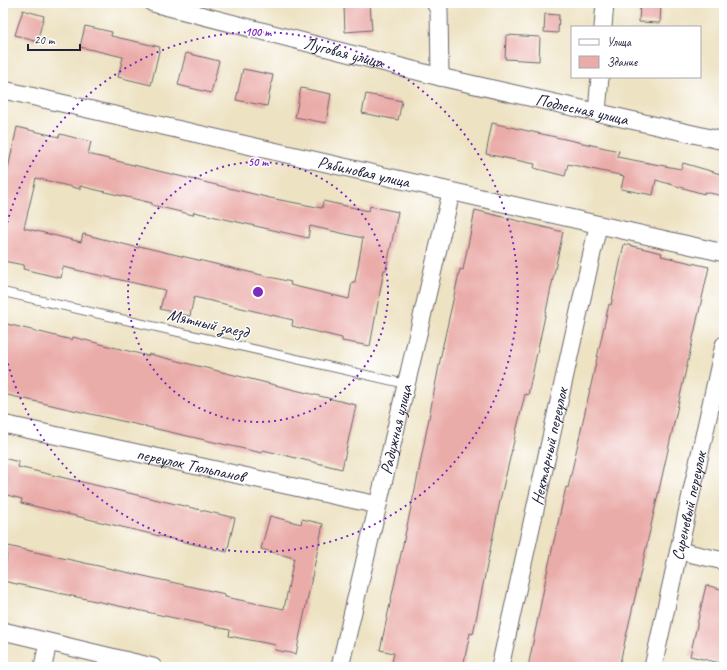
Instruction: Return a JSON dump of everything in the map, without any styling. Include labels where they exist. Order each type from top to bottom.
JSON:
[{"type":"street","name":"Луговая улица","points":[[153,3],[440,77]]},
{"type":"street","points":[[435,3],[439,10],[440,77]]},
{"type":"street","points":[[603,26],[605,3]]},
{"type":"street","name":"Подлесная улица","points":[[440,77],[724,141]]},
{"type":"street","points":[[597,112],[600,78]]},
{"type":"street","name":"Рябиновая улица","points":[[3,92],[724,253]]},
{"type":"street","name":"Радужная улица","points":[[340,667],[451,192]]},
{"type":"street","name":"Нектарный переулок","points":[[500,667],[598,226]]},
{"type":"street","name":"Сиреневый переулок","points":[[653,667],[724,344]]},
{"type":"street","name":"переулок Тюльпанов","points":[[3,424],[378,505]]},
{"type":"street","points":[[679,551],[724,561]]},
{"type":"street","points":[[3,631],[153,667]]},
{"type":"street","points":[[43,667],[48,642]]},
{"type":"lane","name":"Мятный заезд","points":[[3,292],[406,384]]},
{"type":"building","points":[[640,3],[661,3],[660,23],[639,22]]},
{"type":"building","points":[[370,4],[372,30],[345,32],[344,6]]},
{"type":"building","points":[[23,10],[44,16],[37,42],[15,35]]},
{"type":"building","points":[[545,14],[559,15],[558,33],[544,32]]},
{"type":"building","points":[[85,26],[112,32],[111,36],[160,47],[151,85],[118,77],[123,57],[80,47]]},
{"type":"building","points":[[506,35],[540,37],[539,61],[505,59]]},
{"type":"building","points":[[186,53],[219,61],[211,93],[178,85]]},
{"type":"building","points":[[243,69],[273,75],[267,106],[236,100]]},
{"type":"building","points":[[301,88],[331,94],[326,123],[295,117]]},
{"type":"building","points":[[366,94],[402,101],[398,120],[362,113]]},
{"type":"building","points":[[492,123],[619,151],[617,157],[681,169],[683,163],[724,175],[724,196],[704,192],[704,194],[656,180],[653,195],[621,189],[624,176],[568,164],[565,176],[534,168],[535,164],[486,154]]},
{"type":"building","points":[[17,127],[59,137],[60,134],[91,142],[88,154],[270,198],[322,208],[323,201],[369,211],[370,206],[398,212],[386,270],[384,270],[370,346],[342,341],[342,338],[292,326],[293,320],[194,297],[190,316],[160,309],[165,290],[63,267],[61,278],[23,269],[24,265],[3,261],[3,192]],"holes":[[[36,178],[80,189],[80,186],[152,203],[152,205],[193,215],[194,212],[308,238],[310,226],[363,238],[355,282],[352,282],[349,299],[290,285],[291,282],[139,246],[139,248],[83,234],[81,242],[24,228]]]},
{"type":"building","points":[[475,210],[563,232],[528,395],[525,394],[501,496],[473,634],[470,633],[463,667],[391,667],[394,653],[380,650],[417,480],[443,345],[460,269],[463,270]]},
{"type":"building","points":[[624,244],[662,253],[661,256],[709,267],[633,606],[619,667],[594,661],[593,667],[528,667],[566,487],[568,488]]},
{"type":"building","points":[[3,323],[72,340],[73,337],[148,356],[149,354],[356,405],[342,469],[263,450],[262,453],[3,394]]},
{"type":"building","points":[[3,458],[19,462],[18,467],[235,518],[227,552],[21,503],[22,499],[3,494]]},
{"type":"building","points":[[270,516],[301,524],[302,519],[323,524],[296,654],[275,650],[276,645],[229,636],[230,630],[3,581],[8,546],[225,594],[225,597],[284,609],[294,558],[261,549]]},
{"type":"building","points":[[706,585],[724,590],[724,664],[690,656]]}]
